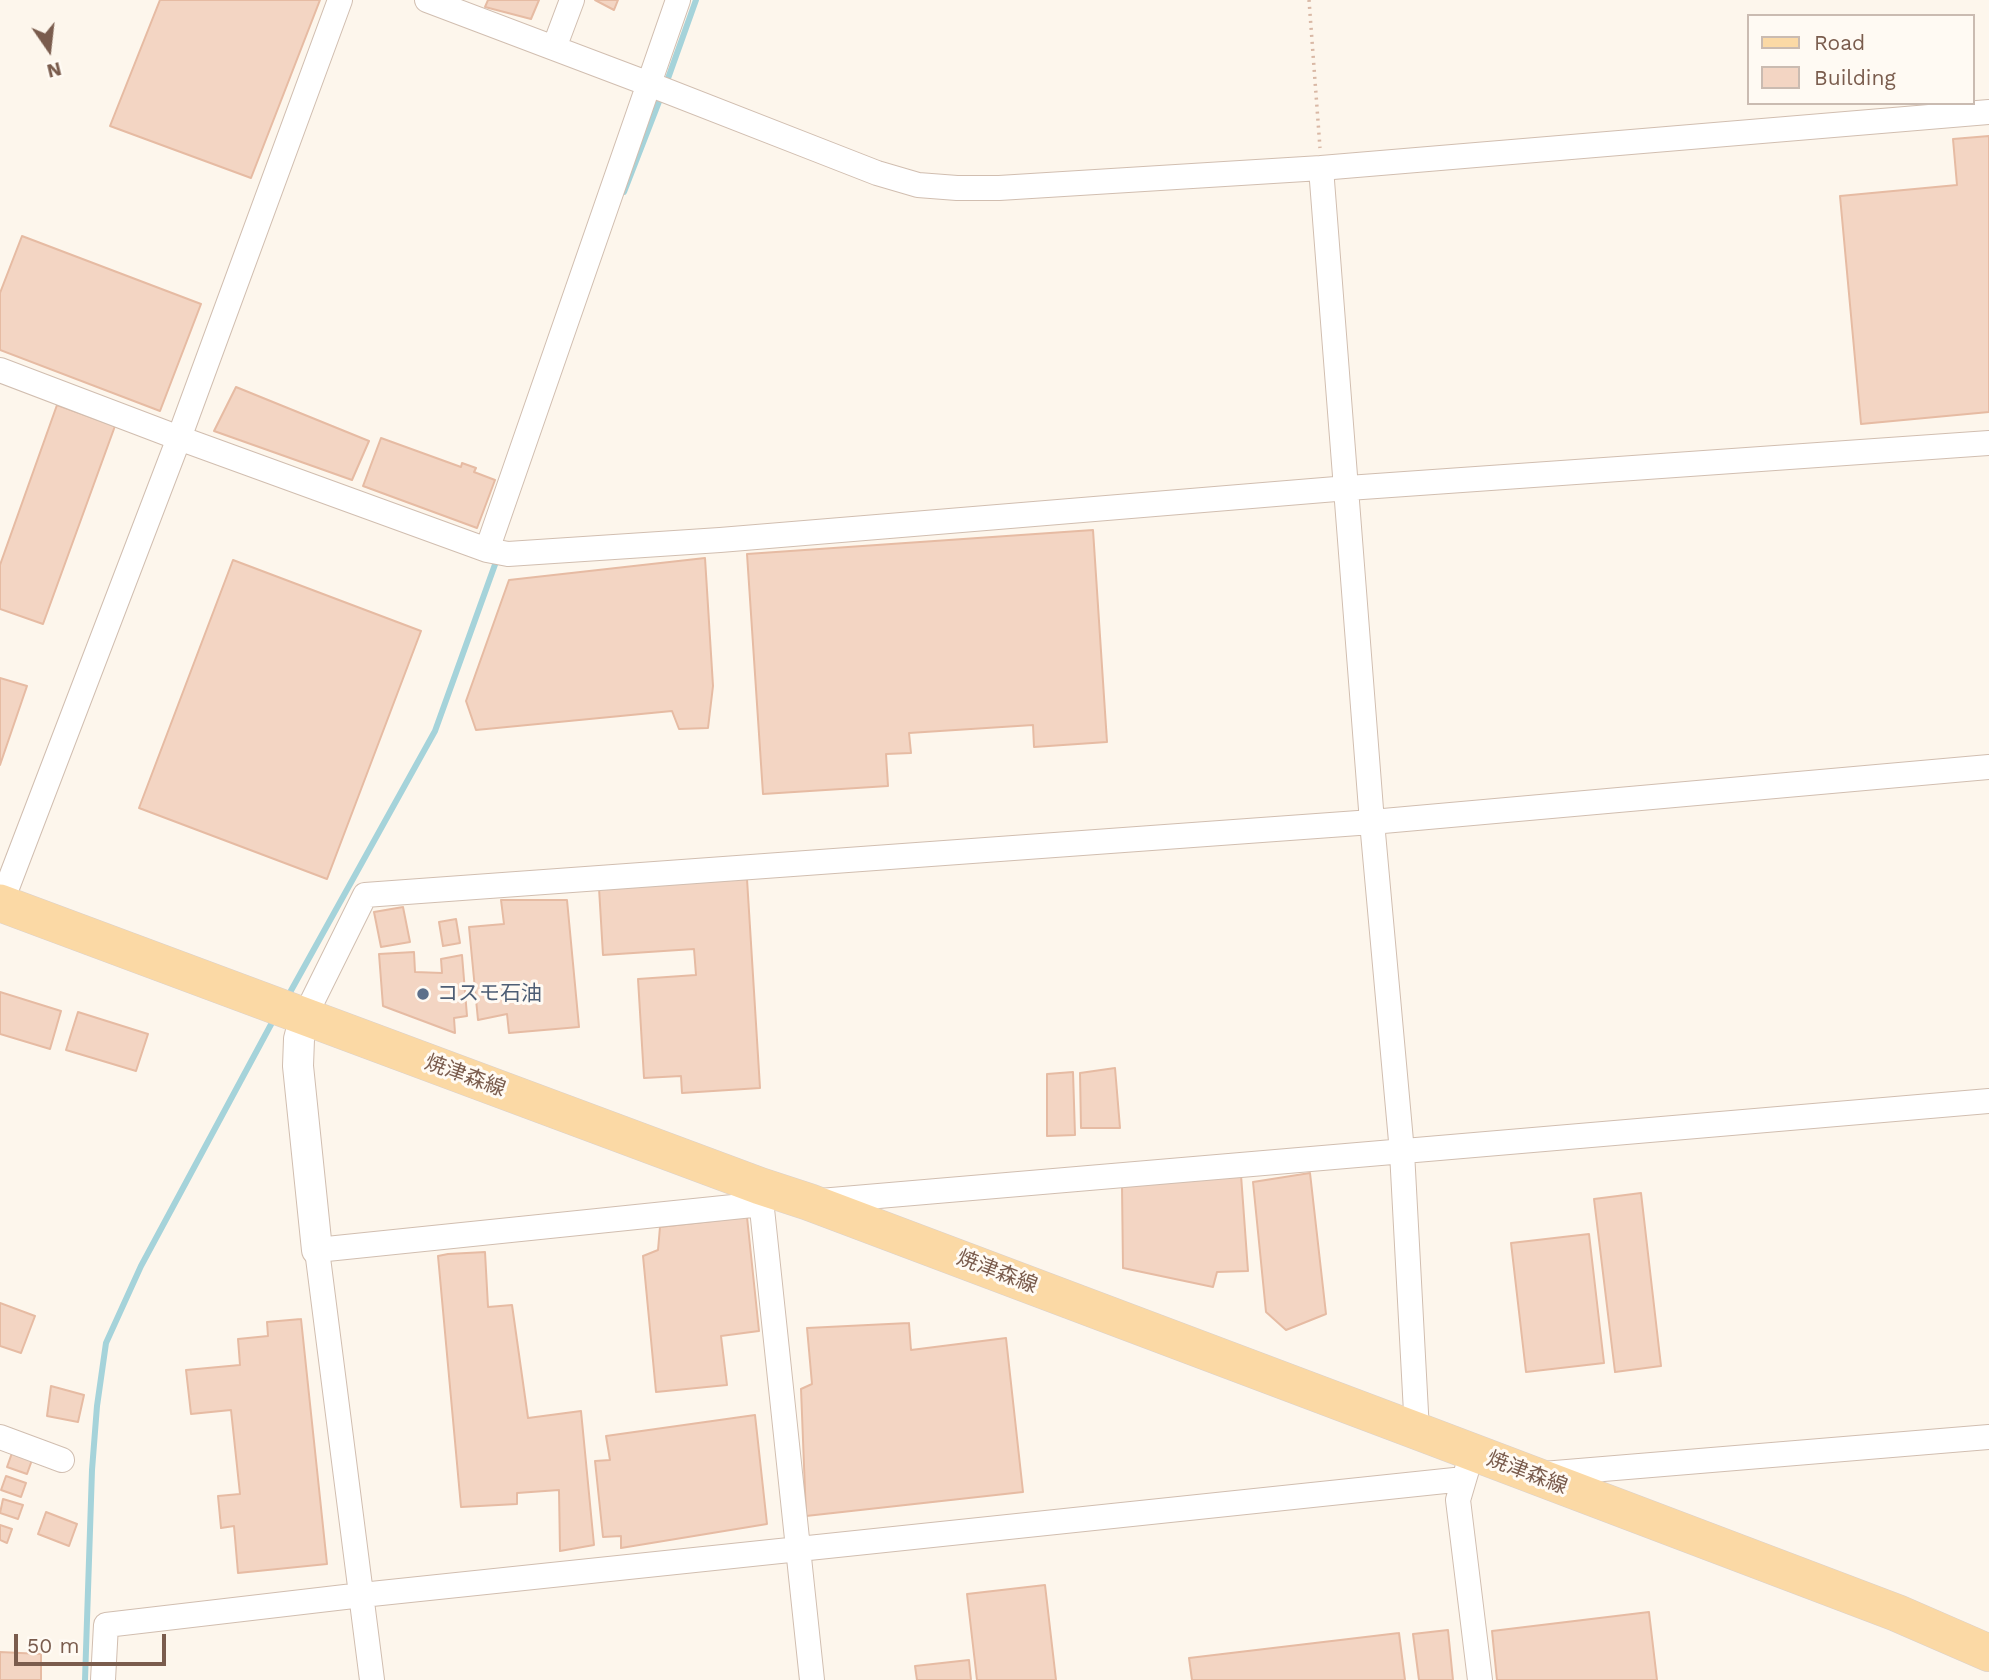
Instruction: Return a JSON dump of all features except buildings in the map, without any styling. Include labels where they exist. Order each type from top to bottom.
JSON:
[{"type":"main road","name":"焼津森線","points":[[0,904],[304,1016],[761,1195],[809,1202],[1417,1431],[1465,1477],[1534,1475],[1897,1614],[1989,1653]]},
{"type":"street","points":[[0,904],[179,438],[341,0]]},
{"type":"street","points":[[427,0],[461,6],[554,48],[877,173],[918,185],[957,188],[999,188],[1321,168],[1989,112]]},
{"type":"street","points":[[554,48],[572,0]]},
{"type":"street","points":[[497,552],[678,0]]},
{"type":"street","points":[[1321,168],[1372,822],[1402,1152],[1417,1431]]},
{"type":"street","points":[[0,370],[179,438],[497,552],[720,540],[1348,488],[1989,443]]},
{"type":"street","points":[[372,1680],[317,1250],[298,1066],[299,1039],[304,1016],[365,895],[1372,822],[1989,767]]},
{"type":"street","points":[[809,1202],[1989,1101]]},
{"type":"street","points":[[317,1250],[761,1195],[812,1680]]},
{"type":"street","points":[[0,1437],[62,1460]]},
{"type":"street","points":[[1534,1475],[1989,1437]]},
{"type":"street","points":[[103,1680],[106,1625],[362,1595],[1465,1477],[1480,1680]]},
{"type":"path","points":[[1309,0],[1321,168]]},
{"type":"waterway","points":[[666,84],[696,0]]},
{"type":"waterway","points":[[624,192],[662,94]]},
{"type":"waterway","points":[[288,996],[435,731],[497,559]]},
{"type":"waterway","points":[[85,1680],[92,1470],[106,1343],[141,1266],[275,1017]]},
{"type":"place","name":"コスモ石油","points":[[423,994]]}]
